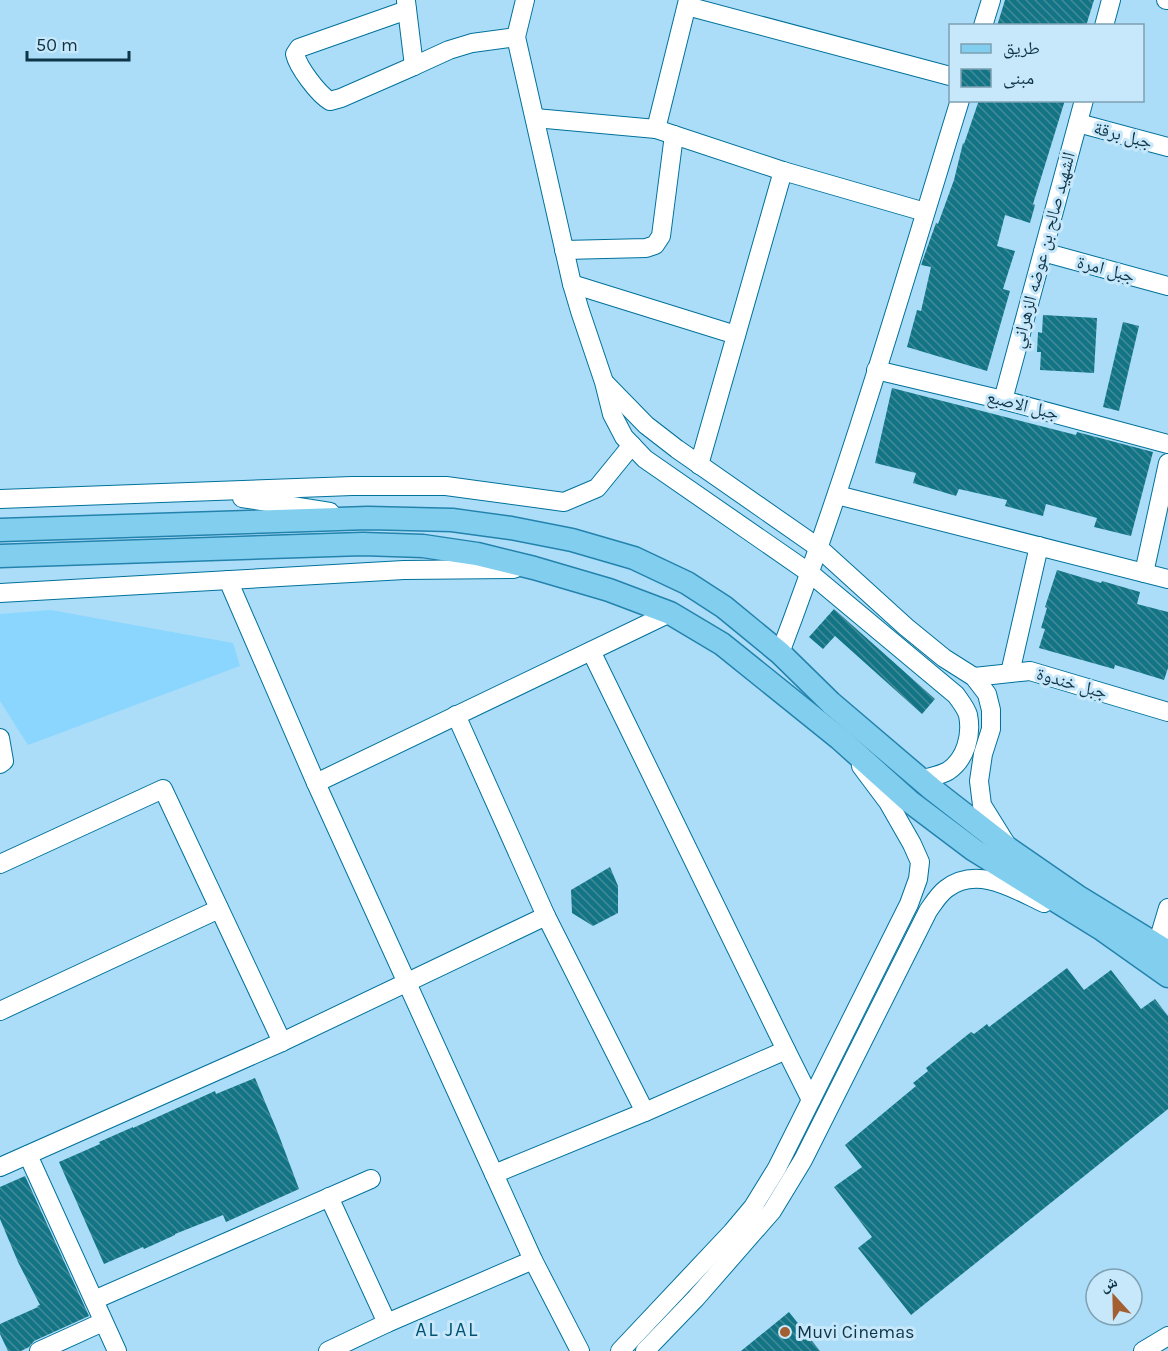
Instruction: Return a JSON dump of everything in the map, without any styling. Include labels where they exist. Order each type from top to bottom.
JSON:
[{"type":"main road","points":[[0,530],[368,518],[453,520],[512,528],[572,540],[634,558],[687,583],[724,607],[780,653],[831,703],[921,780],[1009,849],[1080,898],[1162,949]]},
{"type":"main road","points":[[0,556],[363,544],[434,548],[477,554],[609,590],[670,613],[722,644],[840,739],[909,801],[974,850],[1102,930],[1168,976]]},
{"type":"street","points":[[525,0],[516,37],[572,284],[612,414],[624,437],[645,459],[811,574],[956,695],[968,713],[967,748],[949,770],[921,780]]},
{"type":"street","points":[[984,24],[991,0]]},
{"type":"street","points":[[1105,24],[1111,0]]},
{"type":"street","points":[[656,129],[688,3],[949,75]]},
{"type":"street","points":[[414,66],[407,5],[299,48],[295,54],[297,62],[323,97],[330,101],[341,98],[414,66],[449,50],[472,43],[516,37]]},
{"type":"street","points":[[780,653],[811,574],[837,495],[959,102]]},
{"type":"street","name":"الشهيد صالح بن عوضه الزهراني","points":[[1003,400],[1083,102]]},
{"type":"street","points":[[534,118],[656,129],[783,171],[926,212]]},
{"type":"street","name":"جبل برقة","points":[[1078,123],[1168,147]]},
{"type":"street","points":[[564,250],[646,248],[655,245],[661,236],[674,135]]},
{"type":"street","points":[[699,465],[783,171]]},
{"type":"street","name":"جبل امرة","points":[[1043,252],[1168,286]]},
{"type":"street","points":[[572,284],[736,335]]},
{"type":"street","name":"جبل الاصبع","points":[[876,370],[1003,400],[1168,444]]},
{"type":"street","points":[[604,382],[646,425],[819,549],[906,627],[944,658],[974,677],[987,694],[991,710],[991,729],[978,781],[982,806],[1009,849]]},
{"type":"street","points":[[0,500],[352,486],[446,486],[564,502],[597,488],[632,445]]},
{"type":"street","points":[[1144,573],[1168,463]]},
{"type":"street","points":[[202,492],[368,518]]},
{"type":"street","points":[[837,495],[1168,579]]},
{"type":"street","points":[[1010,673],[1039,546]]},
{"type":"street","points":[[0,593],[404,570],[534,568]]},
{"type":"street","points":[[228,580],[316,783],[533,1260],[580,1351]]},
{"type":"street","points":[[316,783],[670,613]]},
{"type":"street","points":[[591,651],[811,1100]]},
{"type":"street","name":"جبل خندوة","points":[[974,677],[1030,671],[1168,712]]},
{"type":"street","points":[[456,716],[546,916],[645,1112]]},
{"type":"street","points":[[0,738],[4,761],[0,764]]},
{"type":"street","points":[[620,1351],[753,1207],[777,1168],[909,904],[918,879],[920,862],[912,844],[888,802],[840,739]]},
{"type":"street","points":[[0,864],[163,789],[282,1042]]},
{"type":"street","points":[[645,1351],[696,1298],[772,1211],[803,1160],[928,911],[945,889],[961,881],[981,879],[999,882],[1102,930]]},
{"type":"street","points":[[1162,949],[1168,908]]},
{"type":"street","points":[[0,1011],[219,909]]},
{"type":"street","points":[[0,1167],[282,1042],[546,916]]},
{"type":"street","points":[[494,1174],[645,1112],[786,1050]]},
{"type":"street","points":[[28,1155],[117,1351]]},
{"type":"street","points":[[94,1300],[371,1179]]},
{"type":"street","points":[[329,1197],[387,1323]]},
{"type":"street","points":[[328,1351],[533,1260]]},
{"type":"street","points":[[39,1351],[103,1322]]},
{"type":"street","points":[[1143,1351],[1168,1336]]},
{"type":"shaded area","points":[[51,610],[233,643],[240,666],[28,745],[0,701],[0,614]]},
{"type":"building","points":[[1005,0],[1094,0],[1087,24],[998,24]]},
{"type":"building","points":[[978,102],[1064,102],[1033,204],[1035,205],[1030,223],[1005,215],[997,246],[1015,251],[1003,289],[1010,291],[987,371],[907,347],[917,310],[921,311],[931,267],[921,265],[954,180]]},
{"type":"building","points":[[1043,315],[1097,318],[1094,373],[1040,370],[1041,352],[1037,352],[1038,332],[1042,333]]},
{"type":"building","points":[[1123,322],[1139,326],[1119,411],[1103,407]]},
{"type":"building","points":[[892,388],[1076,435],[1077,432],[1153,452],[1131,536],[1094,527],[1097,518],[1046,504],[1043,516],[1005,506],[1007,500],[959,489],[956,496],[913,483],[916,473],[875,463]]},
{"type":"building","points":[[1057,570],[1140,592],[1137,604],[1168,612],[1168,668],[1164,680],[1115,665],[1114,669],[1039,648],[1045,629],[1041,628],[1047,608],[1045,607]]},
{"type":"building","points":[[834,609],[935,699],[922,714],[835,636],[823,649],[809,637]]},
{"type":"building","points":[[610,867],[618,886],[618,913],[593,926],[572,913],[571,890]]},
{"type":"building","points":[[1067,968],[1084,990],[1111,970],[1141,1009],[1155,999],[1168,1016],[1168,1109],[911,1315],[858,1248],[872,1237],[834,1187],[862,1167],[845,1145],[916,1086],[913,1083],[928,1071],[926,1068],[971,1032],[974,1034],[987,1024],[989,1027]]},
{"type":"building","points":[[255,1078],[299,1189],[226,1222],[223,1215],[104,1264],[59,1162],[215,1091],[216,1094]]},
{"type":"building","points":[[25,1176],[89,1316],[34,1341],[21,1351],[8,1351],[0,1334],[0,1324],[40,1305],[18,1262],[0,1219],[0,1187]]},
{"type":"building","name":"Muvi Cinemas","points":[[789,1312],[820,1351],[741,1351]]},
{"type":"place","name":"Muvi Cinemas","points":[[785,1332]]},
{"type":"district","name":"AL JAL","points":[[447,1329]]}]
